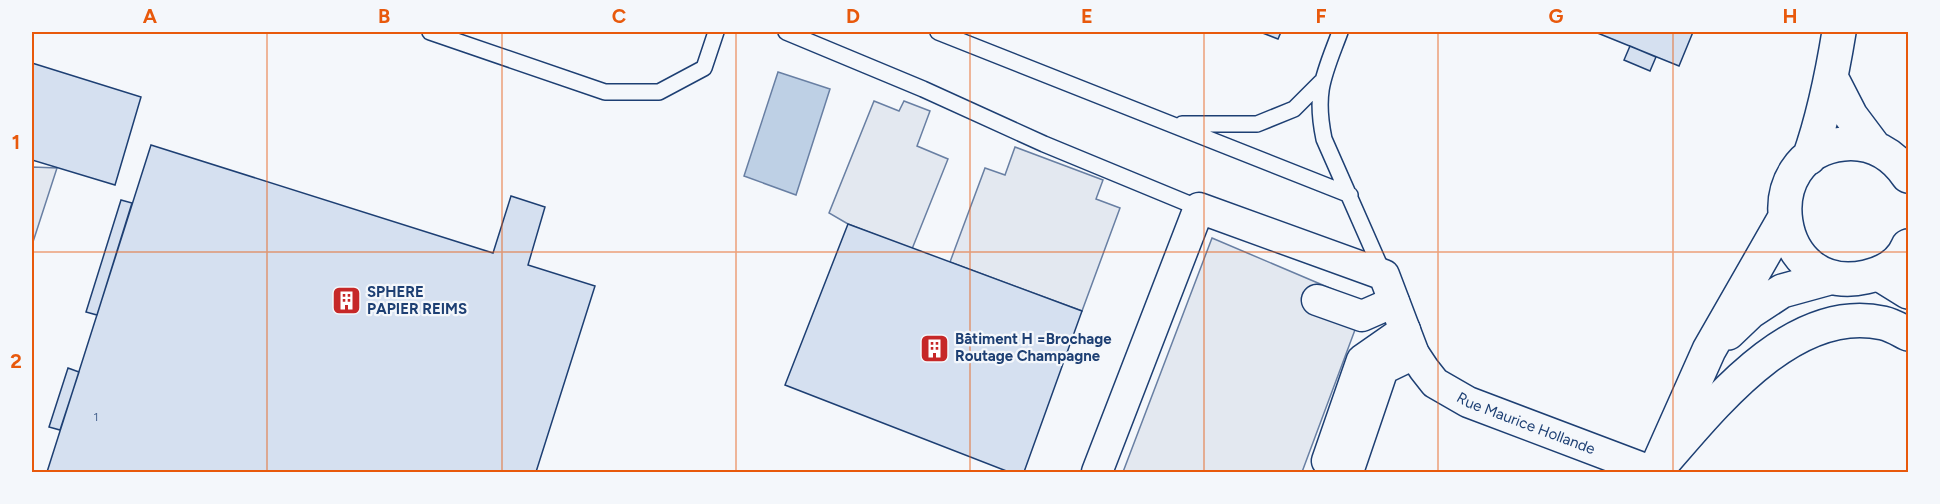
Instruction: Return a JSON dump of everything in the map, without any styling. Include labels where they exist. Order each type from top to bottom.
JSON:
[{"type":"street","points":[[1809,158],[1821,126],[1832,79],[1839,32]]},
{"type":"street","points":[[1832,79],[1851,116],[1898,164]]},
{"type":"street","points":[[1898,164],[1858,144],[1842,144],[1825,148],[1809,158],[1798,169],[1788,185],[1784,201],[1784,219],[1799,255],[1814,269],[1833,277],[1856,279],[1879,274],[1895,264],[1908,246]]},
{"type":"street","points":[[1097,472],[1199,208],[1389,289],[1362,316],[1317,300]]},
{"type":"street","points":[[1654,472],[1709,350],[1784,219]]},
{"type":"street","points":[[1879,274],[1908,292]]},
{"type":"street","points":[[1709,350],[1750,312],[1782,291],[1833,277]]},
{"type":"street","name":"Rue Maurice Hollande","points":[[1389,289],[1410,342],[1424,369],[1435,382],[1468,402],[1654,472]]},
{"type":"street","points":[[1654,472],[1730,387],[1799,335],[1829,324],[1857,321],[1884,323],[1908,334]]},
{"type":"street","points":[[1338,465],[1362,360],[1410,342]]},
{"type":"lane","points":[[430,32],[605,92],[659,92],[695,73],[704,68],[716,32]]},
{"type":"lane","points":[[786,32],[923,89],[1044,144],[1199,208]]},
{"type":"lane","points":[[938,32],[1350,195]]},
{"type":"lane","points":[[1340,32],[1321,82],[1319,115],[1324,139],[1389,289]]},
{"type":"lane","points":[[1172,124],[1257,124],[1294,109],[1321,82]]},
{"type":"shaded area","points":[[874,101],[899,111],[904,101],[930,111],[917,146],[948,159],[912,249],[848,224],[829,213]]},
{"type":"shaded area","points":[[1015,147],[1103,180],[1096,199],[1120,208],[1082,311],[950,262],[985,168],[1005,175]]},
{"type":"shaded area","points":[[32,167],[57,168],[32,245]]},
{"type":"shaded area","points":[[1212,238],[1365,303],[1302,472],[1123,472]]},
{"type":"water","points":[[778,72],[830,89],[796,195],[744,176]]},
{"type":"building","points":[[1260,32],[1281,32],[1278,39]]},
{"type":"building","points":[[1595,32],[1693,32],[1679,66]]},
{"type":"building","points":[[1630,46],[1656,57],[1650,71],[1624,60]]},
{"type":"building","points":[[32,63],[141,97],[115,185],[32,160]]},
{"type":"building","name":"SPHERE PAPIER REIMS","points":[[151,145],[493,253],[511,196],[545,207],[528,265],[595,286],[536,472],[47,472]]},
{"type":"building","points":[[121,200],[132,203],[97,315],[86,312]]},
{"type":"building","name":"Bâtiment H =Brochage Routage Champagne","points":[[848,224],[1082,311],[1024,472],[1009,472],[785,385]]},
{"type":"building","points":[[68,368],[79,372],[60,430],[49,427]]},
{"type":"place","name":"SPHERE PAPIER REIMS","points":[[346,301]]},
{"type":"place","name":"Bâtiment H =Brochage Routage Champagne","points":[[934,348]]}]
